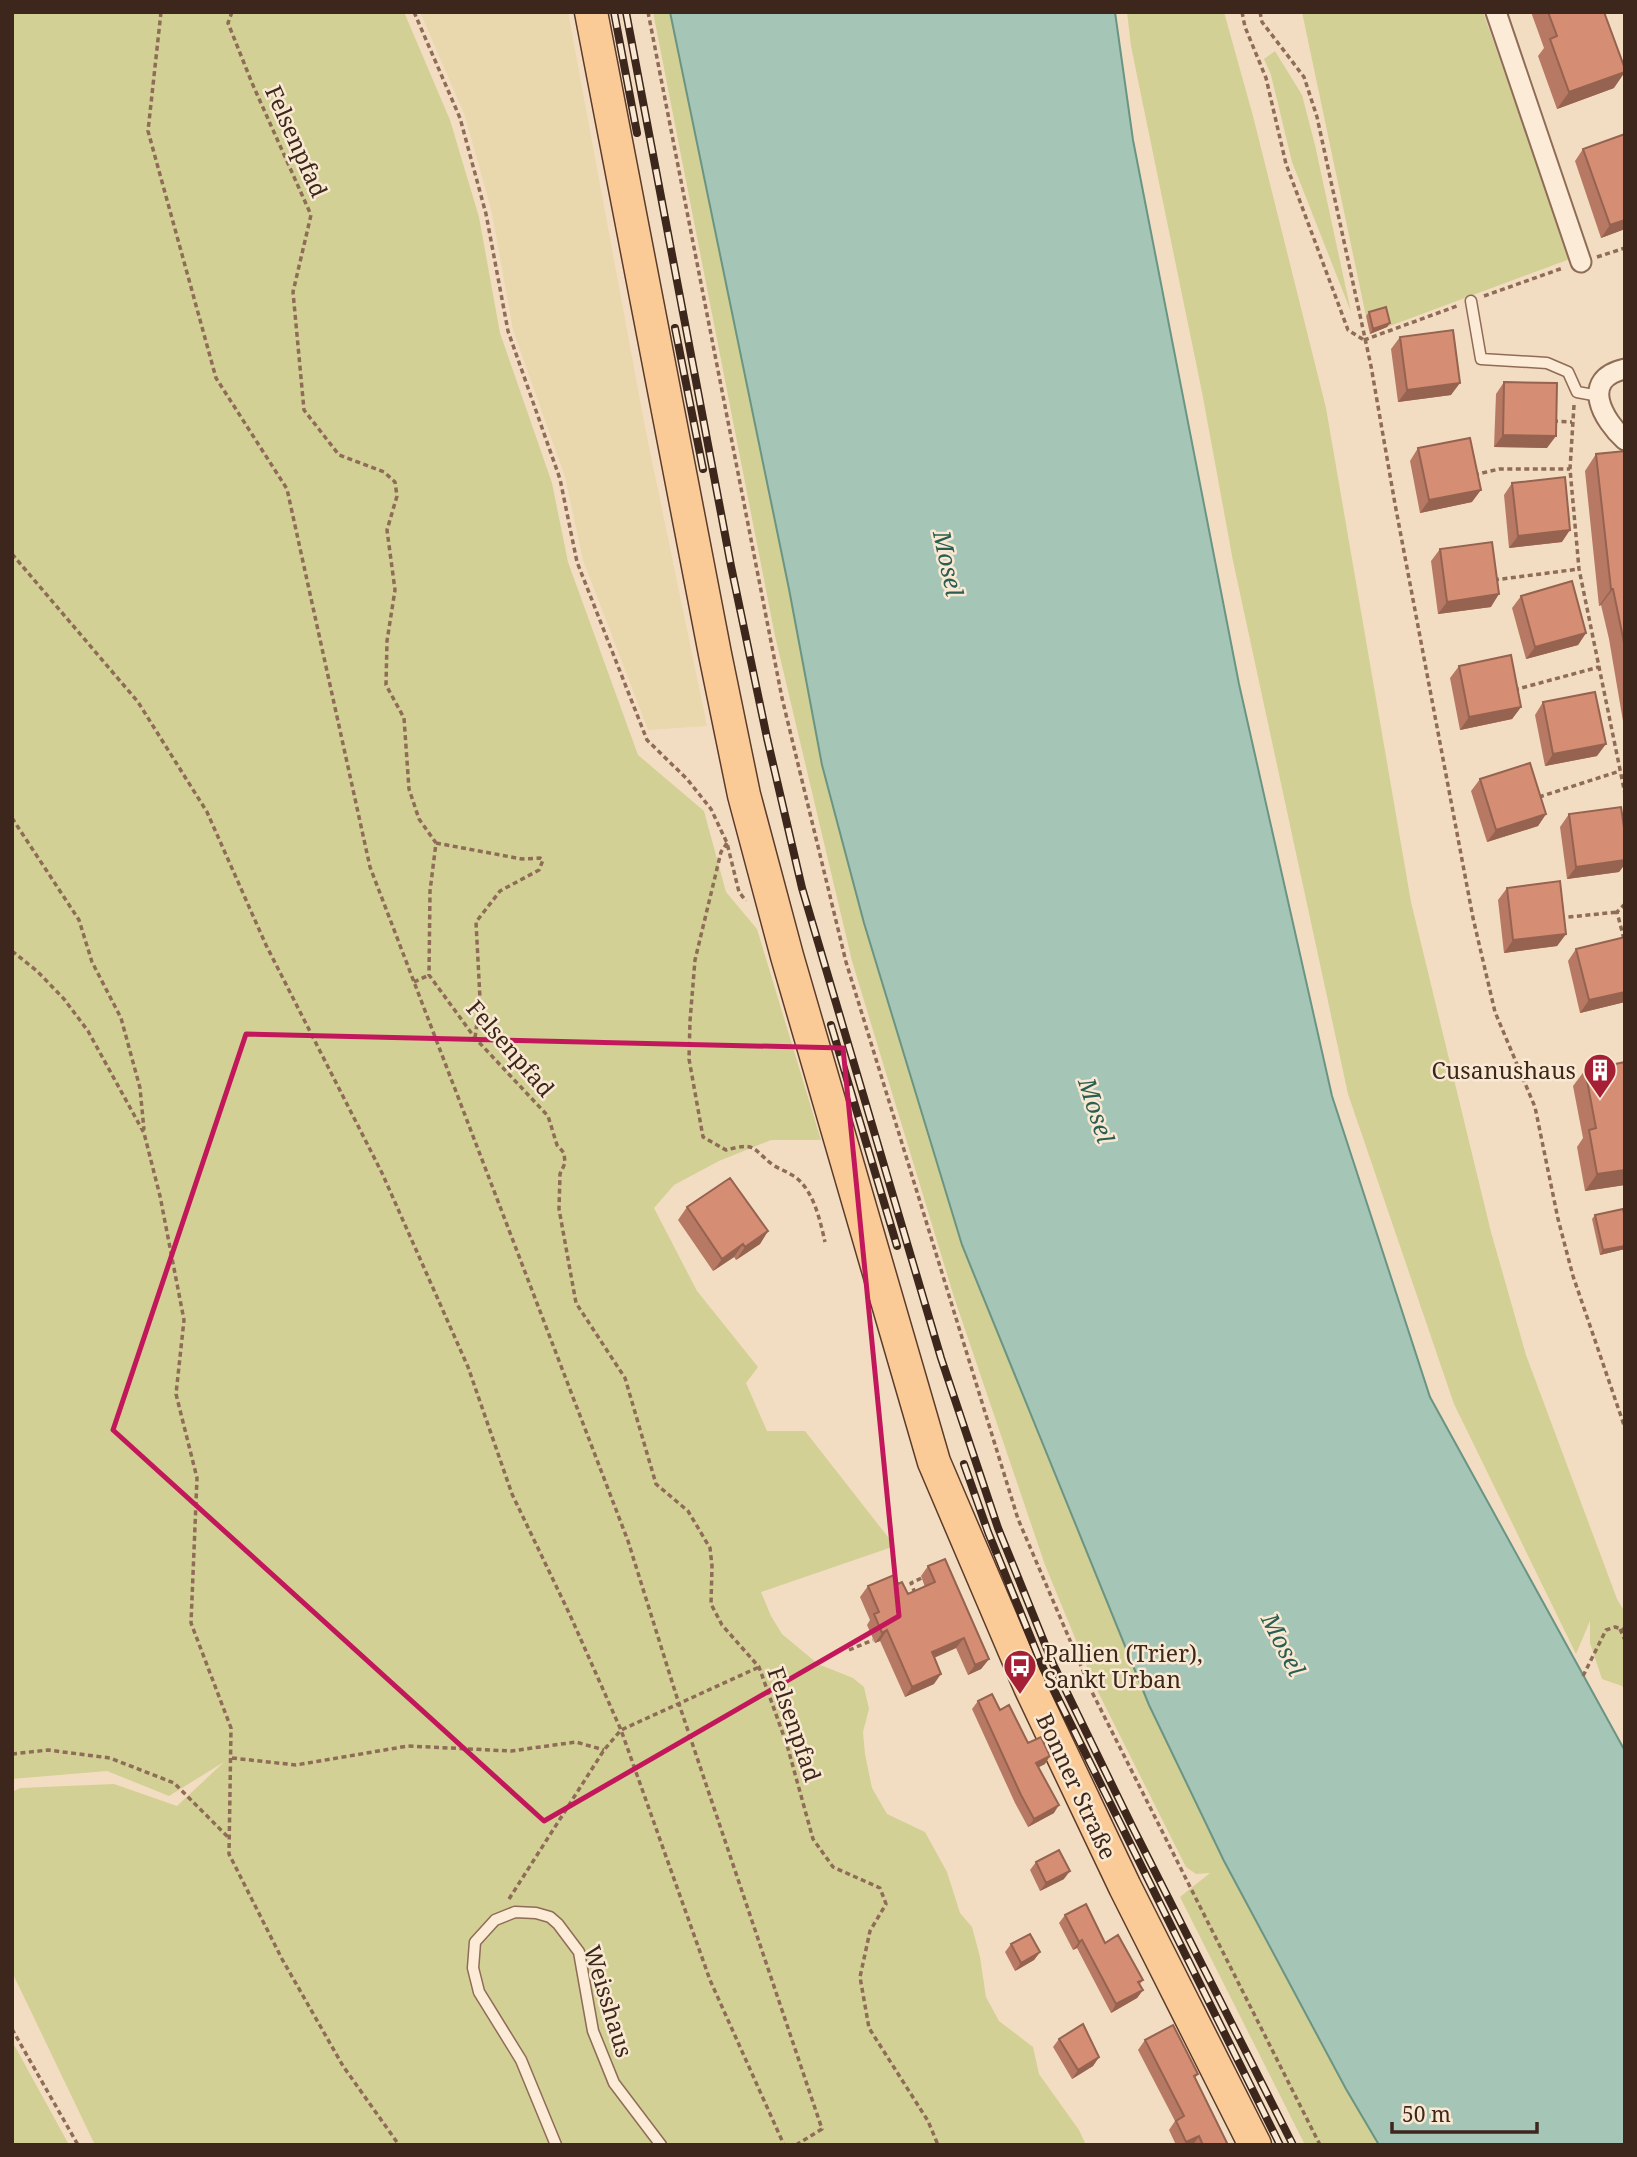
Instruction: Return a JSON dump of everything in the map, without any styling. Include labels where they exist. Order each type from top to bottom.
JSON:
[{"type":"main road","name":"Bonner Straße","points":[[591,12],[744,795],[884,1297],[934,1462],[1030,1687],[1125,1887],[1255,2145]]},
{"type":"street","points":[[1496,12],[1581,262]]},
{"type":"street","points":[[1625,369],[1606,379],[1599,396],[1604,417],[1625,440]]},
{"type":"lane","points":[[1471,301],[1481,359],[1547,363],[1569,373],[1577,392],[1599,396]]},
{"type":"lane","name":"Weisshaus","points":[[495,1920],[515,1912],[550,1917],[579,1952],[593,2031],[614,2083],[661,2145]]},
{"type":"lane","points":[[495,1920],[475,1942],[473,1968],[479,1992],[521,2060],[556,2145]]},
{"type":"path","points":[[161,12],[148,131],[216,378],[287,489],[370,867],[628,1541],[679,1704],[822,2129],[796,2145]]},
{"type":"path","name":"Felsenpfad","points":[[232,12],[228,23],[311,215],[293,292],[304,410],[339,455],[384,472],[395,482],[397,496],[387,530],[395,590],[387,641],[386,685],[404,718],[409,789],[419,819],[436,843]]},
{"type":"path","points":[[414,12],[460,118],[486,214],[508,331],[559,479],[577,562],[647,740],[687,779],[711,808],[727,843],[739,892],[747,904],[758,908],[773,905]]},
{"type":"path","points":[[648,12],[782,698],[846,962],[1018,1519],[1093,1694],[1320,2145]]},
{"type":"path","points":[[1242,12],[1245,27],[1266,78],[1286,164],[1348,330],[1364,340]]},
{"type":"path","points":[[1261,12],[1262,22],[1304,77],[1317,117],[1371,366],[1470,904],[1495,1012],[1535,1107],[1558,1219],[1573,1276],[1625,1428]]},
{"type":"path","points":[[1364,340],[1625,248]]},
{"type":"path","points":[[1577,392],[1572,422],[1570,469],[1579,569],[1625,794]]},
{"type":"path","points":[[1548,421],[1572,422]]},
{"type":"path","points":[[1467,476],[1500,469],[1570,469]]},
{"type":"path","points":[[1566,516],[1574,515]]},
{"type":"path","points":[[12,554],[138,702],[207,812],[266,945],[382,1174],[468,1367],[512,1494],[621,1730],[710,1980],[784,2145]]},
{"type":"path","points":[[1487,581],[1579,569]]},
{"type":"path","points":[[1580,618],[1588,615]]},
{"type":"path","points":[[1507,692],[1599,667]]},
{"type":"path","points":[[1602,728],[1611,726]]},
{"type":"path","points":[[1530,799],[1620,771]]},
{"type":"path","points":[[12,818],[79,920],[92,962],[121,1018],[140,1088],[144,1133],[160,1196],[184,1320],[176,1394],[197,1478],[191,1623],[231,1728],[229,1854],[282,1959],[343,2066],[399,2145]]},
{"type":"path","points":[[414,982],[429,975],[430,891],[436,843],[522,859],[543,860],[539,870],[500,891],[476,922],[480,999],[475,1038]]},
{"type":"path","points":[[727,843],[721,852],[695,960],[689,1059],[703,1137],[726,1150],[750,1146],[761,1151],[780,1170],[793,1175],[807,1193],[819,1216],[825,1242]]},
{"type":"path","points":[[1554,919],[1617,912],[1625,904]]},
{"type":"path","points":[[1617,912],[1625,943]]},
{"type":"path","points":[[12,951],[37,971],[64,999],[88,1031],[144,1133]]},
{"type":"path","name":"Felsenpfad","points":[[429,975],[475,1038],[548,1116],[557,1145],[564,1153],[565,1163],[560,1174],[559,1209],[576,1303],[625,1378],[656,1484],[688,1511],[710,1548],[711,1604],[722,1626],[759,1667],[787,1745],[813,1839],[834,1867],[880,1888],[886,1904],[870,1931],[860,1976],[869,2028],[928,2121],[938,2145]]},
{"type":"path","points":[[919,1601],[911,1583],[935,1573]]},
{"type":"path","points":[[1583,1676],[1588,1670],[1593,1651],[1606,1630],[1615,1627],[1622,1629],[1625,1640]]},
{"type":"path","points":[[849,1650],[873,1640]]},
{"type":"path","points":[[495,1920],[545,1846],[604,1750],[621,1730],[759,1667]]},
{"type":"path","points":[[232,1758],[296,1765],[408,1746],[511,1751],[576,1742],[604,1750]]},
{"type":"path","points":[[12,1754],[48,1750],[110,1758],[123,1763],[174,1783],[229,1838]]},
{"type":"path","points":[[12,2029],[78,2145]]},
{"type":"highlighted area","points":[[246,1034],[843,1048],[899,1616],[544,1821],[113,1430]]},
{"type":"shaded area","points":[[12,12],[404,12],[450,120],[479,217],[500,333],[552,483],[568,562],[638,755],[704,811],[726,892],[757,929],[821,1140],[771,1140],[719,1161],[674,1185],[654,1208],[697,1291],[758,1367],[746,1383],[767,1431],[805,1431],[895,1546],[761,1592],[782,1634],[818,1664],[853,1678],[864,1687],[869,1709],[863,1732],[872,1788],[887,1814],[925,1832],[947,1872],[960,1913],[972,1927],[986,1997],[999,2021],[1033,2047],[1039,2074],[1079,2130],[1086,2145],[95,2145],[12,1972],[12,1792],[20,1788],[114,1784],[177,1806],[224,1762],[169,1796],[107,1771],[12,1779]]},
{"type":"shaded area","points":[[420,12],[568,12],[645,427],[707,726],[648,730],[583,560],[565,477],[513,330],[492,213],[465,116]]},
{"type":"shaded area","points":[[653,12],[670,12],[789,589],[822,765],[864,923],[962,1245],[1149,1705],[1224,1861],[1346,2089],[1379,2145],[1305,2145],[1180,1897],[1210,1873],[1196,1874],[1186,1867],[1094,1684],[1045,1565],[954,1297],[852,961],[775,636]]},
{"type":"shaded area","points":[[1127,12],[1224,12],[1253,116],[1326,408],[1411,902],[1491,1232],[1526,1355],[1617,1599],[1625,1612],[1625,1691],[1622,1686],[1602,1679],[1590,1643],[1590,1621],[1576,1654],[1454,1404],[1348,1094],[1233,561],[1202,392],[1131,46]]},
{"type":"shaded area","points":[[1302,12],[1483,12],[1570,259],[1387,327],[1383,311],[1366,316]]},
{"type":"shaded area","points":[[1275,51],[1302,95],[1351,312],[1292,162],[1271,75],[1264,59]]},
{"type":"shaded area","points":[[12,2041],[68,2143],[69,2145],[12,2145]]},
{"type":"water","name":"Mosel","points":[[670,12],[1115,12],[1133,140],[1239,684],[1332,1096],[1430,1397],[1625,1751],[1625,2145],[1379,2145],[1346,2089],[1224,1861],[1149,1705],[962,1245],[864,923],[822,765],[789,589]]},
{"type":"building","points":[[1548,12],[1604,12],[1625,72],[1569,92],[1550,39],[1557,36]]},
{"type":"building","points":[[1625,134],[1625,220],[1610,225],[1583,149]]},
{"type":"building","points":[[1386,307],[1390,323],[1373,329],[1369,312]]},
{"type":"building","points":[[1453,330],[1460,383],[1407,390],[1400,337]]},
{"type":"building","points":[[1504,382],[1557,383],[1556,436],[1503,435]]},
{"type":"building","points":[[1470,438],[1481,490],[1429,500],[1418,448]]},
{"type":"building","points":[[1625,451],[1625,648],[1611,589],[1596,454]]},
{"type":"building","points":[[1565,477],[1570,530],[1518,536],[1512,483]]},
{"type":"building","points":[[1492,542],[1499,594],[1447,602],[1440,549]]},
{"type":"building","points":[[1572,581],[1586,633],[1535,647],[1521,596]]},
{"type":"building","points":[[1511,655],[1521,707],[1469,717],[1459,666]]},
{"type":"building","points":[[1595,692],[1606,744],[1553,754],[1543,702]]},
{"type":"building","points":[[1530,763],[1546,814],[1496,830],[1480,779]]},
{"type":"building","points":[[1621,807],[1625,860],[1576,867],[1569,814]]},
{"type":"building","points":[[1560,881],[1566,934],[1513,940],[1507,888]]},
{"type":"building","points":[[1625,937],[1625,992],[1589,1000],[1576,949]]},
{"type":"building","points":[[1625,1062],[1625,1170],[1597,1174],[1589,1130],[1596,1128],[1585,1070]]},
{"type":"building","points":[[730,1178],[768,1231],[722,1259],[687,1207]]},
{"type":"building","points":[[1623,1209],[1625,1246],[1603,1250],[1595,1215]]},
{"type":"building","points":[[945,1559],[989,1659],[975,1665],[964,1638],[932,1652],[941,1674],[912,1687],[887,1630],[882,1633],[874,1614],[879,1612],[868,1586],[894,1575],[898,1584],[902,1582],[908,1594],[935,1582],[928,1566]]},
{"type":"building","points":[[992,1694],[1000,1710],[1009,1705],[1028,1743],[1041,1737],[1050,1756],[1036,1763],[1059,1805],[1034,1819],[978,1701]]},
{"type":"building","points":[[1059,1850],[1070,1871],[1046,1883],[1036,1862]]},
{"type":"building","points":[[1086,1904],[1105,1943],[1118,1935],[1143,1980],[1138,1982],[1143,1990],[1116,2004],[1082,1940],[1079,1942],[1065,1915]]},
{"type":"building","points":[[1030,1934],[1040,1952],[1021,1963],[1011,1944]]},
{"type":"building","points":[[1083,2024],[1099,2057],[1078,2070],[1059,2039]]},
{"type":"building","points":[[1173,2025],[1198,2074],[1194,2076],[1228,2145],[1203,2145],[1199,2136],[1186,2142],[1176,2121],[1184,2116],[1145,2040]]},
{"type":"railway","points":[[614,12],[637,133]]},
{"type":"railway","points":[[626,12],[731,566],[802,888],[941,1358],[998,1528],[1053,1664],[1293,2145]]},
{"type":"railway","points":[[675,328],[703,469]]},
{"type":"railway","points":[[831,1025],[897,1246]]},
{"type":"railway","points":[[964,1464],[988,1532],[1043,1668],[1280,2145]]},
{"type":"place","name":"Cusanushaus","points":[[1600,1100]]},
{"type":"place","name":"Pallien (Trier), Sankt Urban","points":[[1020,1696]]}]
